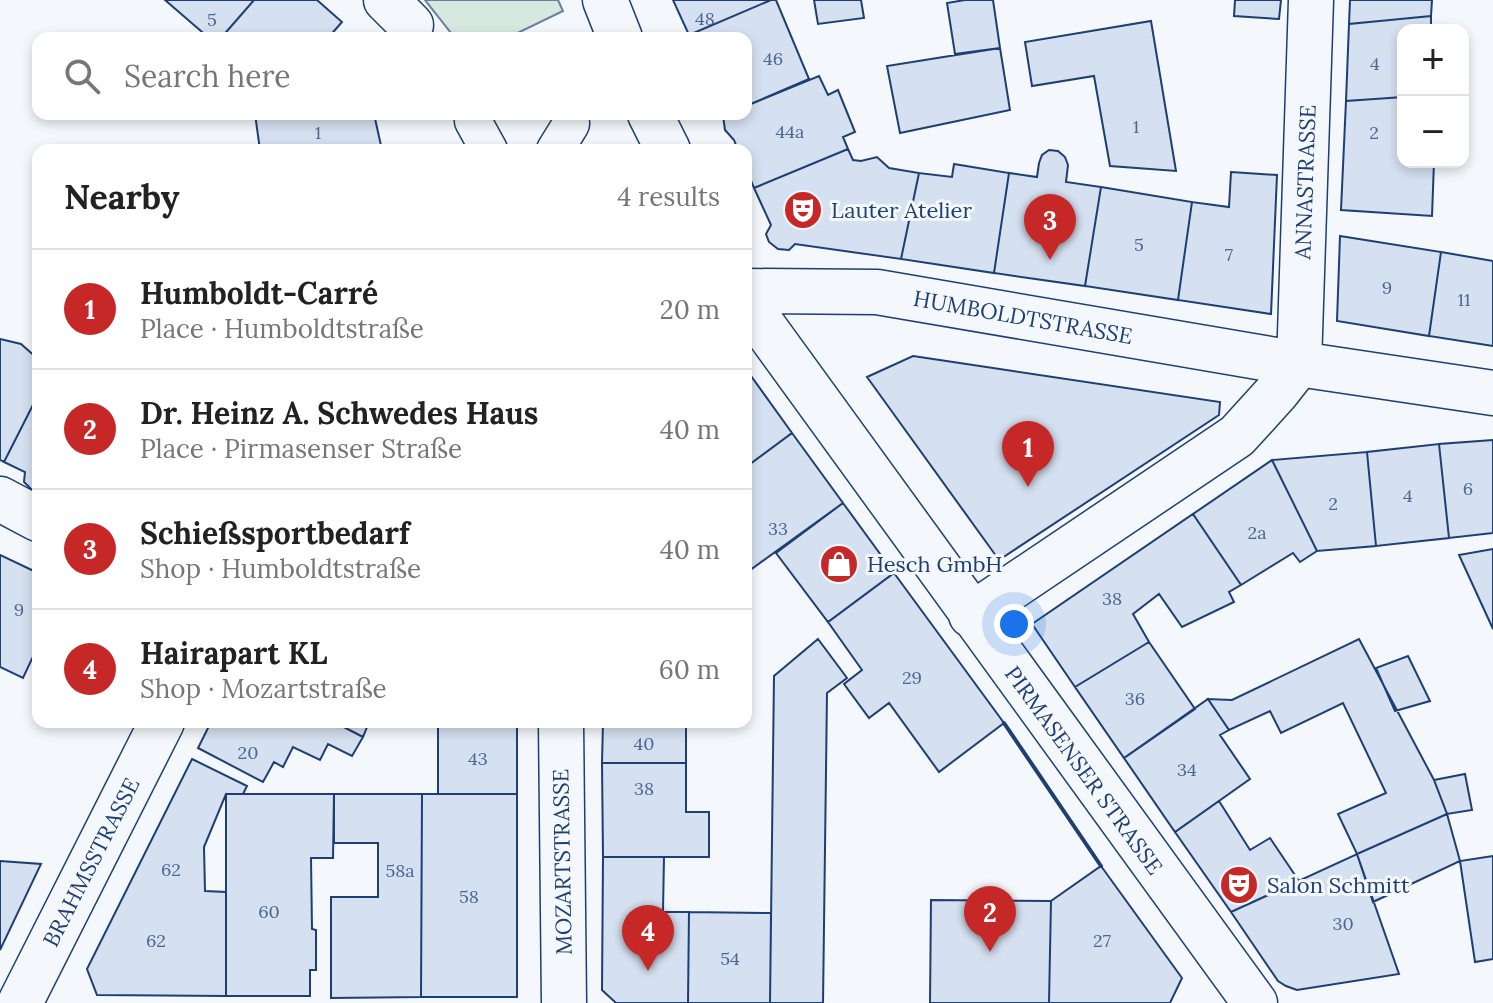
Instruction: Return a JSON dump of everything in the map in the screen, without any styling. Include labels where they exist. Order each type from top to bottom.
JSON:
[{"type":"street","points":[[605,0],[618,32]]},
{"type":"street","name":"ANNASTRASSE","points":[[1299,364],[1311,0]]},
{"type":"street","points":[[473,120],[486,144]]},
{"type":"street","points":[[559,144],[571,120]]},
{"type":"street","points":[[653,120],[665,144]]},
{"type":"street","name":"HUMBOLDTSTRASSE","points":[[752,291],[877,292],[1299,364],[1493,393]]},
{"type":"street","name":"PIRMASENSER STRASSE","points":[[752,310],[1255,1003]]},
{"type":"street","points":[[971,615],[1237,436],[1299,364]]},
{"type":"street","points":[[0,499],[32,516]]},
{"type":"street","name":"BRAHMSSTRASSE","points":[[20,1003],[159,728]]},
{"type":"street","name":"MOZARTSTRASSE","points":[[561,728],[564,1003]]},
{"type":"shaded area","points":[[425,0],[558,0],[563,11],[519,32],[450,32]]},
{"type":"building","points":[[165,0],[254,0],[226,32],[202,32]]},
{"type":"building","points":[[254,0],[317,0],[342,22],[333,32],[226,32]]},
{"type":"building","points":[[673,0],[771,0],[696,32],[688,32]]},
{"type":"building","points":[[776,0],[809,79],[752,103],[752,32],[696,32]]},
{"type":"building","points":[[814,0],[861,0],[864,18],[818,24]]},
{"type":"building","points":[[993,0],[1000,48],[955,54],[947,3]]},
{"type":"building","points":[[1235,0],[1281,0],[1279,19],[1234,16]]},
{"type":"building","points":[[1350,0],[1432,0],[1431,16],[1349,24]]},
{"type":"building","points":[[1431,16],[1431,24],[1397,24],[1397,97],[1346,101],[1349,24]]},
{"type":"building","points":[[1151,21],[1176,171],[1110,166],[1094,76],[1032,86],[1025,42]]},
{"type":"building","points":[[1000,48],[1010,110],[900,133],[887,66]]},
{"type":"building","points":[[819,76],[828,95],[838,90],[855,132],[843,137],[848,149],[754,188],[752,144],[736,144],[725,130],[724,120],[752,120],[752,104]]},
{"type":"building","points":[[1397,97],[1397,168],[1434,168],[1432,216],[1341,210],[1346,101]]},
{"type":"building","points":[[256,120],[375,120],[381,144],[259,144]]},
{"type":"building","points":[[848,149],[853,160],[877,157],[889,168],[919,173],[901,259],[795,244],[789,250],[778,249],[769,242],[766,234],[771,225],[754,188]]},
{"type":"building","points":[[1049,150],[1058,151],[1065,157],[1068,165],[1066,182],[1101,187],[1085,286],[994,273],[1009,173],[1037,177],[1042,155]]},
{"type":"building","points":[[954,164],[1009,173],[994,273],[901,259],[919,173],[952,177]]},
{"type":"building","points":[[1231,172],[1277,175],[1271,314],[1178,300],[1192,202],[1229,207]]},
{"type":"building","points":[[1101,187],[1192,202],[1178,300],[1085,286]]},
{"type":"building","points":[[1340,236],[1441,252],[1429,336],[1337,321]]},
{"type":"building","points":[[1441,252],[1493,261],[1493,346],[1429,336]]},
{"type":"building","points":[[0,339],[21,344],[32,354],[32,407],[4,462],[0,460]]},
{"type":"building","points":[[913,356],[1220,402],[1219,415],[999,560],[867,377]]},
{"type":"building","points":[[752,377],[792,433],[752,463]]},
{"type":"building","points":[[32,407],[32,490],[24,482],[25,472],[4,462]]},
{"type":"building","points":[[792,433],[843,503],[752,569],[752,463]]},
{"type":"building","points":[[1493,440],[1493,533],[1449,538],[1439,444]]},
{"type":"building","points":[[1439,444],[1449,538],[1376,546],[1367,452]]},
{"type":"building","points":[[1367,452],[1376,546],[1317,551],[1272,460]]},
{"type":"building","points":[[1272,460],[1317,551],[1300,562],[1293,553],[1241,585],[1193,514]]},
{"type":"building","points":[[843,503],[894,573],[828,622],[776,553]]},
{"type":"building","points":[[1193,514],[1241,585],[1229,592],[1234,602],[1182,627],[1159,594],[1133,614],[1149,642],[1075,687],[1032,624]]},
{"type":"building","points":[[1493,549],[1493,629],[1459,555]]},
{"type":"building","points":[[0,555],[32,570],[32,659],[23,678],[0,667]]},
{"type":"building","points":[[894,573],[1004,723],[939,772],[889,703],[869,718],[844,684],[862,670],[828,622]]},
{"type":"building","points":[[818,639],[847,678],[827,693],[823,1003],[770,1003],[774,676]]},
{"type":"building","points":[[1359,639],[1434,780],[1447,814],[1357,854],[1338,814],[1386,793],[1343,703],[1281,733],[1270,711],[1229,730],[1208,699],[1232,700]]},
{"type":"building","points":[[1149,642],[1195,709],[1124,758],[1075,687]]},
{"type":"building","points":[[1408,656],[1430,701],[1395,711],[1376,668]]},
{"type":"building","points":[[1208,699],[1229,730],[1220,735],[1250,779],[1175,832],[1124,758]]},
{"type":"building","points":[[208,728],[346,728],[363,737],[352,756],[328,744],[320,760],[293,747],[283,767],[274,762],[263,782],[198,748]]},
{"type":"building","points":[[346,728],[367,728],[363,737]]},
{"type":"building","points":[[438,728],[517,728],[517,794],[438,794]]},
{"type":"building","points":[[603,728],[686,728],[686,763],[602,763]]},
{"type":"building","points":[[192,759],[247,786],[243,794],[226,794],[204,847],[205,891],[226,892],[226,996],[97,995],[87,969]]},
{"type":"building","points":[[602,763],[686,763],[686,812],[709,812],[709,857],[603,857]]},
{"type":"building","points":[[1465,774],[1472,810],[1447,814],[1434,780]]},
{"type":"building","points":[[226,794],[334,794],[333,858],[311,858],[316,970],[310,970],[310,996],[226,996]]},
{"type":"building","points":[[334,794],[422,794],[421,997],[331,998],[331,897],[378,897],[378,843],[334,843]]},
{"type":"building","points":[[422,794],[517,794],[517,997],[421,997]]},
{"type":"building","points":[[1219,801],[1250,850],[1270,838],[1299,881],[1231,912],[1175,832]]},
{"type":"building","points":[[1447,814],[1460,861],[1373,902],[1357,854]]},
{"type":"building","points":[[1357,854],[1399,974],[1297,990],[1286,986],[1278,981],[1231,912]]},
{"type":"building","points":[[1493,856],[1493,959],[1475,962],[1460,861]]},
{"type":"building","points":[[603,857],[664,857],[663,912],[689,912],[688,1003],[616,1003],[602,990]]},
{"type":"building","points":[[0,861],[41,864],[0,950]]},
{"type":"building","points":[[1101,866],[1182,978],[1170,1003],[1049,1003],[1051,901]]},
{"type":"building","points":[[931,900],[1051,901],[1049,1003],[930,1003]]},
{"type":"building","points":[[689,912],[771,913],[770,1003],[688,1003]]},
{"type":"wall","points":[[1004,723],[1101,866]]},
{"type":"place","name":"Lauter Atelier","points":[[803,210]]},
{"type":"place","name":"Schießsportbedarf","points":[[1050,260]]},
{"type":"place","name":"Humboldt-Carré","points":[[1028,487]]},
{"type":"place","name":"Hesch GmbH","points":[[839,564]]},
{"type":"place","name":"Salon Schmitt","points":[[1239,885]]},
{"type":"place","name":"Dr. Heinz A. Schwedes Haus","points":[[990,952]]},
{"type":"place","name":"Hairapart KL","points":[[648,971]]}]
